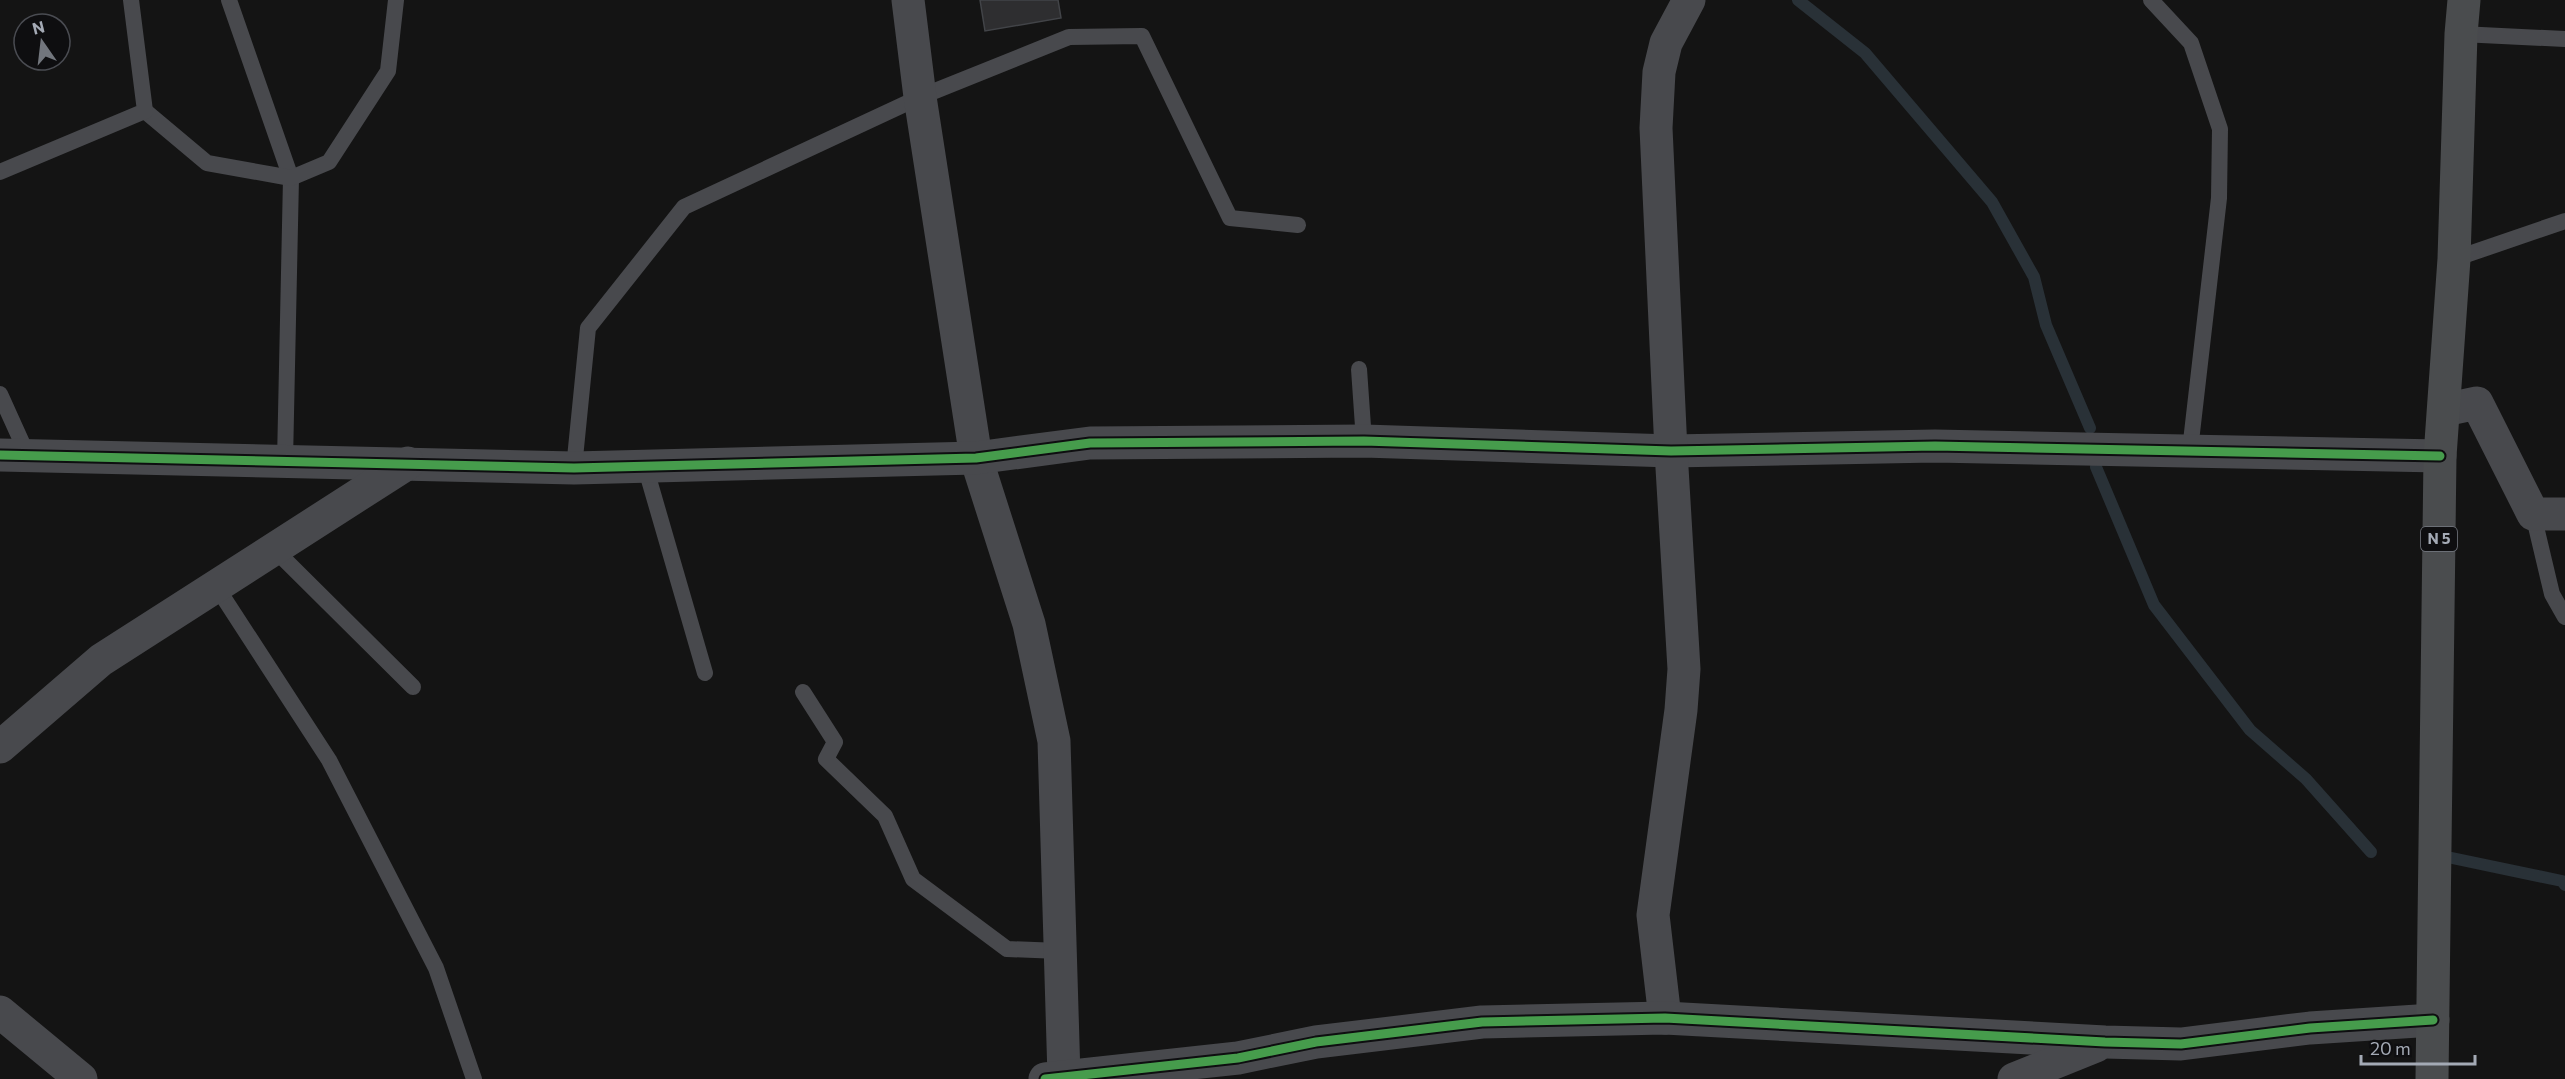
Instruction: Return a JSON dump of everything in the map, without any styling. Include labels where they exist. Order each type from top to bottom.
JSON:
[{"type":"highway","name":"N 5","points":[[2432,1079],[2440,456],[2454,259],[2464,0]]},
{"type":"street","points":[[908,0],[920,98],[976,458],[1029,624],[1054,741],[1060,951],[1060,1078],[1238,1058],[1316,1042],[1482,1022],[1665,1018],[2105,1042],[2181,1044],[2310,1028],[2433,1020]]},
{"type":"street","points":[[1665,1018],[1653,915],[1681,710],[1684,669],[1656,128],[1659,72],[1666,43],[1689,0]]},
{"type":"street","points":[[2444,410],[2477,403],[2549,514]]},
{"type":"street","points":[[14,455],[574,468],[976,458],[1090,443],[1364,441],[1671,451],[1935,446],[2440,456]]},
{"type":"street","points":[[0,747],[101,660],[408,464]]},
{"type":"street","points":[[0,1012],[81,1079]]},
{"type":"street","points":[[2014,1079],[2105,1042]]},
{"type":"lane","points":[[131,0],[145,111],[207,163],[291,178],[329,162],[388,71],[396,0]]},
{"type":"lane","points":[[229,0],[291,178],[285,461]]},
{"type":"lane","points":[[2151,0],[2191,43],[2220,129],[2219,198],[2190,450]]},
{"type":"lane","points":[[2461,34],[2565,39]]},
{"type":"lane","points":[[574,468],[588,328],[684,207],[920,98],[1069,37],[1142,36],[1230,218],[1298,225]]},
{"type":"lane","points":[[0,171],[145,111]]},
{"type":"lane","points":[[2454,259],[2565,221]]},
{"type":"lane","points":[[1359,369],[1364,441]]},
{"type":"lane","points":[[0,394],[14,455]]},
{"type":"lane","points":[[645,466],[705,673]]},
{"type":"lane","points":[[2549,514],[2552,594],[2565,617]]},
{"type":"lane","points":[[274,549],[413,687]]},
{"type":"lane","points":[[216,586],[329,760],[436,968],[474,1079]]},
{"type":"lane","points":[[803,692],[835,742],[826,759],[885,816],[913,879],[1008,949],[1060,951]]},
{"type":"building","points":[[980,0],[1058,0],[1061,18],[985,31]]},
{"type":"waterway","points":[[1798,0],[1865,53],[1992,202],[2034,277],[2046,325],[2090,428]]},
{"type":"waterway","points":[[2096,467],[2154,605],[2250,730],[2306,779],[2371,852]]},
{"type":"waterway","points":[[2452,858],[2562,881],[2565,885]]},
{"type":"cycle path","points":[[0,455],[574,468],[976,458],[1090,443],[1364,441],[1671,451],[1935,446],[2440,456]]},
{"type":"cycle path","points":[[1045,1079],[1238,1058],[1316,1042],[1482,1022],[1665,1018],[2105,1042],[2181,1044],[2310,1028],[2433,1020]]}]
